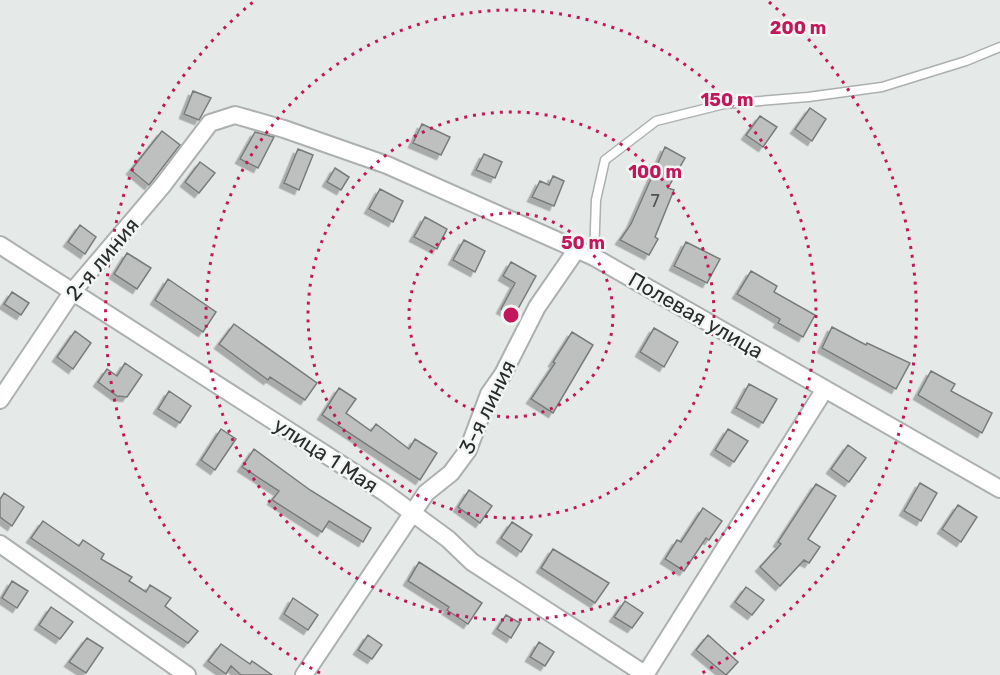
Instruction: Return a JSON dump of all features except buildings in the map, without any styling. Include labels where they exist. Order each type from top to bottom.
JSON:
[{"type":"street","name":"Полевая улица","points":[[210,123],[235,115],[284,129],[387,165],[577,249],[1000,489]]},
{"type":"street","name":"2-я линия","points":[[0,400],[73,291],[163,185],[210,123]]},
{"type":"street","name":"улица 1 Мая","points":[[0,246],[384,492],[448,539],[472,562],[645,675]]},
{"type":"street","name":"3-я линия","points":[[304,675],[426,493],[451,473],[468,450],[489,394],[537,307],[577,249]]},
{"type":"street","points":[[645,675],[825,389]]},
{"type":"street","points":[[0,544],[187,675]]},
{"type":"lane","points":[[594,257],[596,200],[605,160],[656,121],[724,104],[808,97],[882,87],[966,62],[1000,47]]}]
